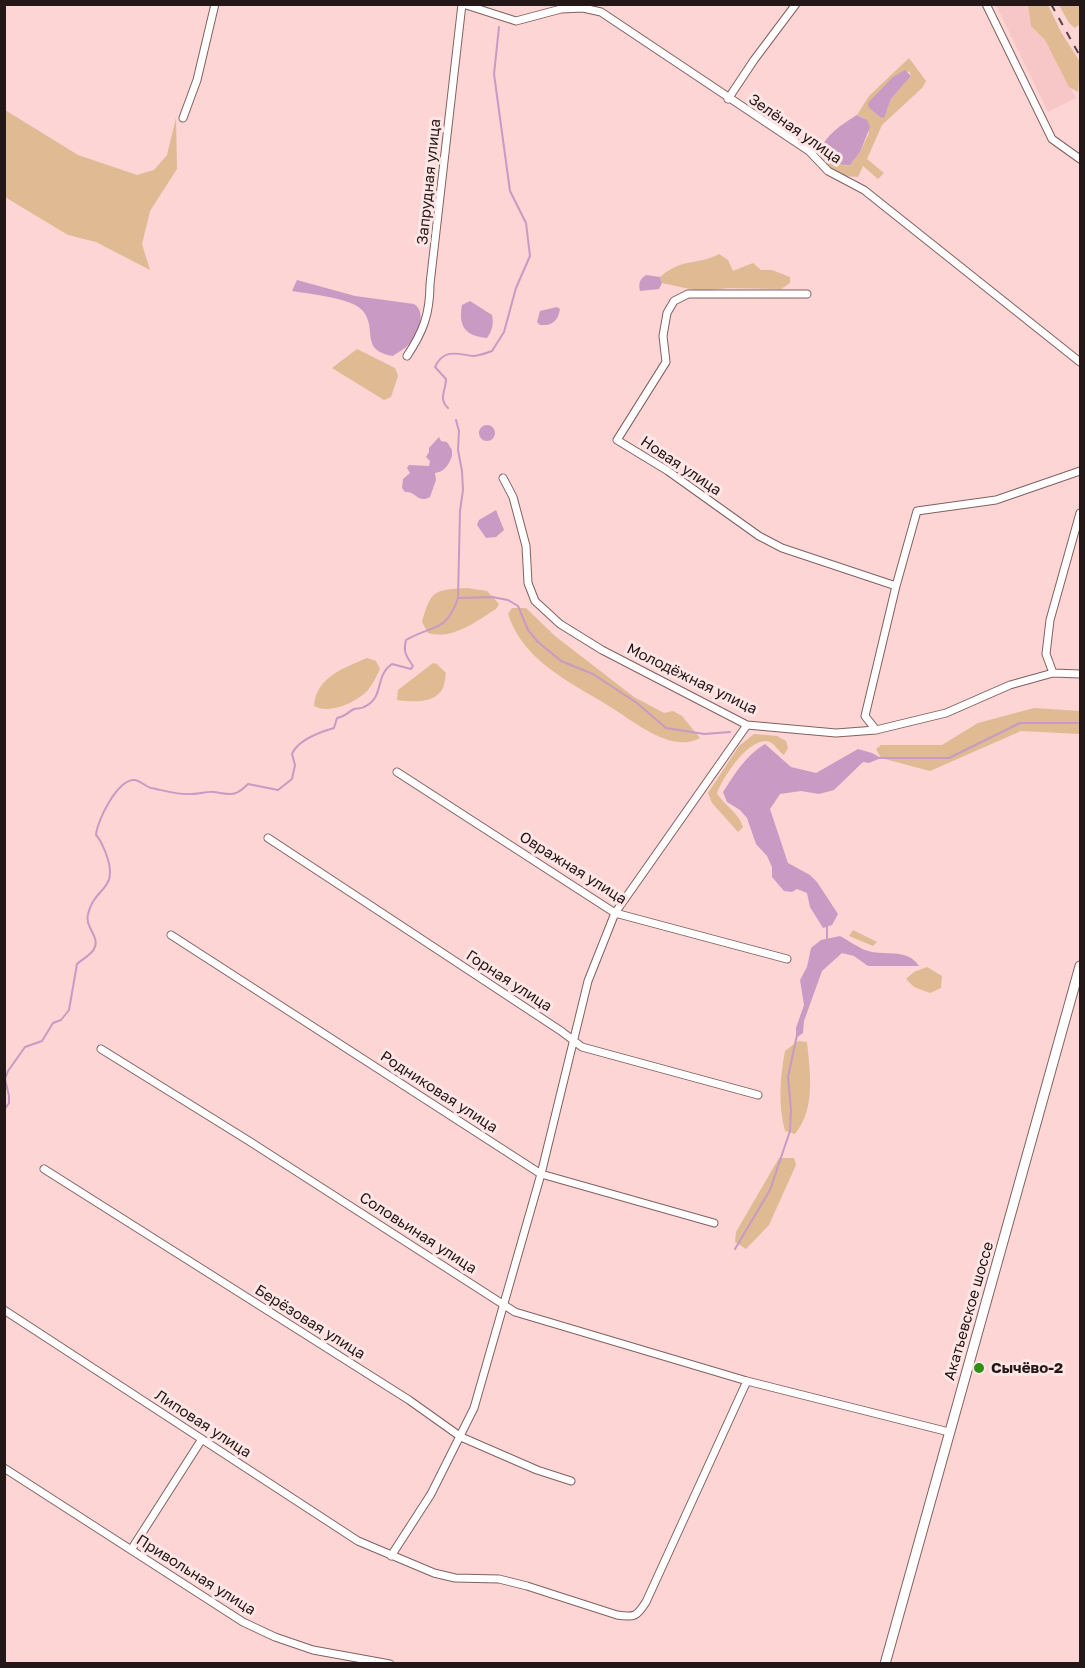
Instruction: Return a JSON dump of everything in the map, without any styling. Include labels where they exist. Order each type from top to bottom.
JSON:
[{"type":"street","points":[[183,118],[197,80],[215,4]]},
{"type":"street","name":"Зелёная улица","points":[[463,4],[516,21],[561,9],[583,8],[601,12],[809,152],[828,171],[864,190],[1080,362]]},
{"type":"street","name":"Запрудная улица","points":[[406,356],[423,329],[430,307],[430,284],[463,4]]},
{"type":"street","points":[[728,99],[796,4]]},
{"type":"street","points":[[986,4],[1052,139],[1080,159]]},
{"type":"street","name":"Новая улица","points":[[807,294],[688,294],[674,301],[667,313],[663,336],[666,362],[617,440],[668,471],[759,536],[782,548],[896,586]]},
{"type":"street","points":[[876,730],[865,716],[896,586],[917,511],[996,500],[1080,472]]},
{"type":"street","name":"Молодёжная улица","points":[[503,478],[513,497],[526,546],[528,583],[536,601],[560,624],[602,650],[747,725],[836,733],[876,730],[946,713],[1010,686],[1053,673],[1080,674]]},
{"type":"street","points":[[1053,673],[1046,654],[1050,620],[1080,513]]},
{"type":"street","points":[[391,1556],[431,1494],[474,1408],[541,1174],[588,981],[615,913],[747,725]]},
{"type":"street","name":"Овражная улица","points":[[397,772],[615,913],[787,958]]},
{"type":"street","name":"Горная улица","points":[[268,838],[582,1047],[758,1095]]},
{"type":"street","name":"Родниковая улица","points":[[171,935],[541,1174],[714,1223]]},
{"type":"street","name":"Акатьевское шоссе","points":[[885,1664],[1080,966]]},
{"type":"street","name":"Соловьиная улица","points":[[102,1049],[525,1316],[747,1381],[949,1432]]},
{"type":"street","name":"Берёзовая улица","points":[[44,1169],[409,1400],[461,1437],[528,1467],[571,1481]]},
{"type":"street","name":"Липовая улица","points":[[4,1310],[358,1541],[434,1573],[455,1578],[499,1579],[629,1617],[638,1614],[646,1602],[747,1381]]},
{"type":"street","points":[[131,1550],[202,1439]]},
{"type":"street","name":"Привольная улица","points":[[4,1468],[243,1622],[275,1637],[313,1650],[390,1664]]},
{"type":"shaded area","points":[[996,5],[1028,5],[1031,26],[1045,40],[1076,98],[1048,112]]},
{"type":"shaded area","points":[[1028,5],[1048,5],[1061,32],[1080,62],[1078,92],[1069,87],[1045,40],[1031,26]]},
{"type":"shaded area","points":[[1059,5],[1080,5],[1080,24],[1075,28],[1069,23]]},
{"type":"shaded area","points":[[909,58],[926,81],[922,88],[882,125],[867,159],[884,173],[878,179],[863,166],[858,177],[845,176],[826,165],[824,159],[836,159],[845,166],[850,165],[860,152],[869,133],[864,118],[857,115],[869,96]],"holes":[[[909,71],[911,76],[891,99],[887,110],[880,117],[869,108]]]},
{"type":"shaded area","points":[[905,70],[911,76],[891,99],[884,118],[880,117],[869,108],[868,103],[893,77]]},
{"type":"shaded area","points":[[5,110],[78,155],[137,175],[154,170],[167,155],[176,118],[177,169],[150,211],[142,244],[150,270],[96,242],[68,235],[5,197]]},
{"type":"shaded area","points":[[857,115],[867,120],[870,127],[860,152],[850,165],[842,164],[835,159],[824,159],[821,152],[826,141],[835,130]]},
{"type":"shaded area","points":[[719,254],[728,260],[733,271],[753,263],[761,270],[772,270],[790,277],[790,283],[781,289],[729,288],[699,291],[662,283],[660,277],[668,271],[683,264]]},
{"type":"shaded area","points":[[646,275],[660,277],[662,283],[659,289],[640,291],[640,282]]},
{"type":"shaded area","points":[[297,280],[355,296],[414,304],[420,313],[420,324],[409,344],[393,356],[383,353],[373,344],[363,311],[350,303],[330,297],[292,291]]},
{"type":"shaded area","points":[[470,301],[492,315],[492,327],[487,338],[473,335],[462,324],[462,305]]},
{"type":"shaded area","points":[[557,307],[560,309],[554,322],[540,325],[537,322],[540,311]]},
{"type":"shaded area","points":[[357,349],[395,368],[398,376],[391,397],[384,400],[332,368]]},
{"type":"shaded area","points":[[484,425],[490,425],[495,433],[493,439],[484,441],[479,436],[479,430]]},
{"type":"shaded area","points":[[439,437],[441,441],[447,442],[452,450],[452,456],[446,468],[435,473],[436,480],[430,497],[423,499],[405,492],[402,488],[403,479],[410,473],[407,468],[409,465],[429,466],[430,461],[426,457],[429,448]]},
{"type":"shaded area","points":[[496,510],[504,530],[496,537],[486,538],[477,525],[479,520]]},
{"type":"shaded area","points":[[467,588],[487,591],[499,604],[496,609],[455,632],[437,635],[428,633],[422,622],[432,597],[441,591]]},
{"type":"shaded area","points":[[512,608],[526,608],[555,636],[634,697],[664,713],[673,711],[682,716],[700,738],[689,742],[678,742],[654,734],[551,670],[526,646],[515,631],[508,614]]},
{"type":"shaded area","points":[[367,658],[376,661],[380,669],[363,695],[335,708],[314,706],[316,696],[326,681],[341,670]]},
{"type":"shaded area","points":[[433,663],[446,673],[444,686],[439,693],[423,701],[397,700],[398,690]]},
{"type":"shaded area","points":[[1034,708],[1080,711],[1080,734],[1021,731],[930,771],[881,758],[876,749],[881,745],[942,745],[978,723]]},
{"type":"shaded area","points":[[754,734],[777,736],[786,741],[788,748],[784,755],[774,744],[762,741],[746,751],[724,778],[717,794],[741,822],[743,827],[738,832],[712,803],[708,793],[739,746]]},
{"type":"shaded area","points":[[765,744],[791,767],[816,773],[858,749],[881,758],[869,763],[863,762],[834,790],[819,794],[801,791],[780,794],[770,809],[788,863],[810,875],[817,882],[838,914],[832,925],[823,928],[810,907],[807,893],[797,889],[792,892],[784,891],[772,877],[772,867],[767,856],[756,844],[747,818],[740,810],[727,802],[723,792],[746,760]]},
{"type":"shaded area","points":[[853,930],[877,942],[873,946],[849,936]]},
{"type":"shaded area","points":[[840,936],[865,950],[908,956],[919,966],[868,966],[854,956],[842,953],[822,971],[804,1021],[803,1033],[796,1038],[796,1028],[804,1005],[800,980],[807,967],[811,948],[821,940]]},
{"type":"shaded area","points":[[927,967],[942,976],[941,988],[930,993],[914,987],[906,979],[914,972]]},
{"type":"shaded area","points":[[798,1041],[807,1042],[810,1090],[806,1113],[795,1134],[785,1131],[780,1091],[785,1051]]},
{"type":"shaded area","points":[[779,1158],[794,1158],[796,1165],[769,1225],[746,1249],[735,1242],[736,1232]]},
{"type":"waterway","points":[[448,408],[443,401],[446,379],[435,367],[442,357],[447,355],[475,356],[492,351],[504,332],[516,288],[530,256],[526,223],[510,191],[494,74],[499,27]]},
{"type":"waterway","points":[[4,1110],[9,1103],[5,1079],[8,1071],[25,1047],[42,1041],[53,1023],[61,1020],[69,1010],[77,964],[96,945],[87,919],[91,905],[105,887],[110,874],[105,851],[96,835],[104,811],[121,787],[134,780],[151,788],[182,794],[211,792],[232,794],[248,784],[278,790],[292,779],[295,765],[292,754],[295,749],[316,734],[334,728],[337,718],[370,703],[375,698],[386,669],[392,664],[411,669],[413,666],[405,651],[406,640],[438,626],[449,617],[458,598],[460,511],[463,490],[458,450],[459,431],[456,420]]},
{"type":"waterway","points":[[458,598],[492,597],[508,600],[518,606],[528,630],[538,642],[561,661],[593,674],[637,703],[666,728],[704,734],[730,732]]},
{"type":"waterway","points":[[879,758],[949,758],[1020,723],[1080,723]]},
{"type":"waterway","points":[[827,925],[827,940]]},
{"type":"waterway","points":[[735,1249],[770,1190],[790,1131],[788,1077],[797,1035]]},
{"type":"railway","points":[[1051,4],[1080,56]]},
{"type":"place","name":"Сычёво-2","points":[[979,1368]]}]
